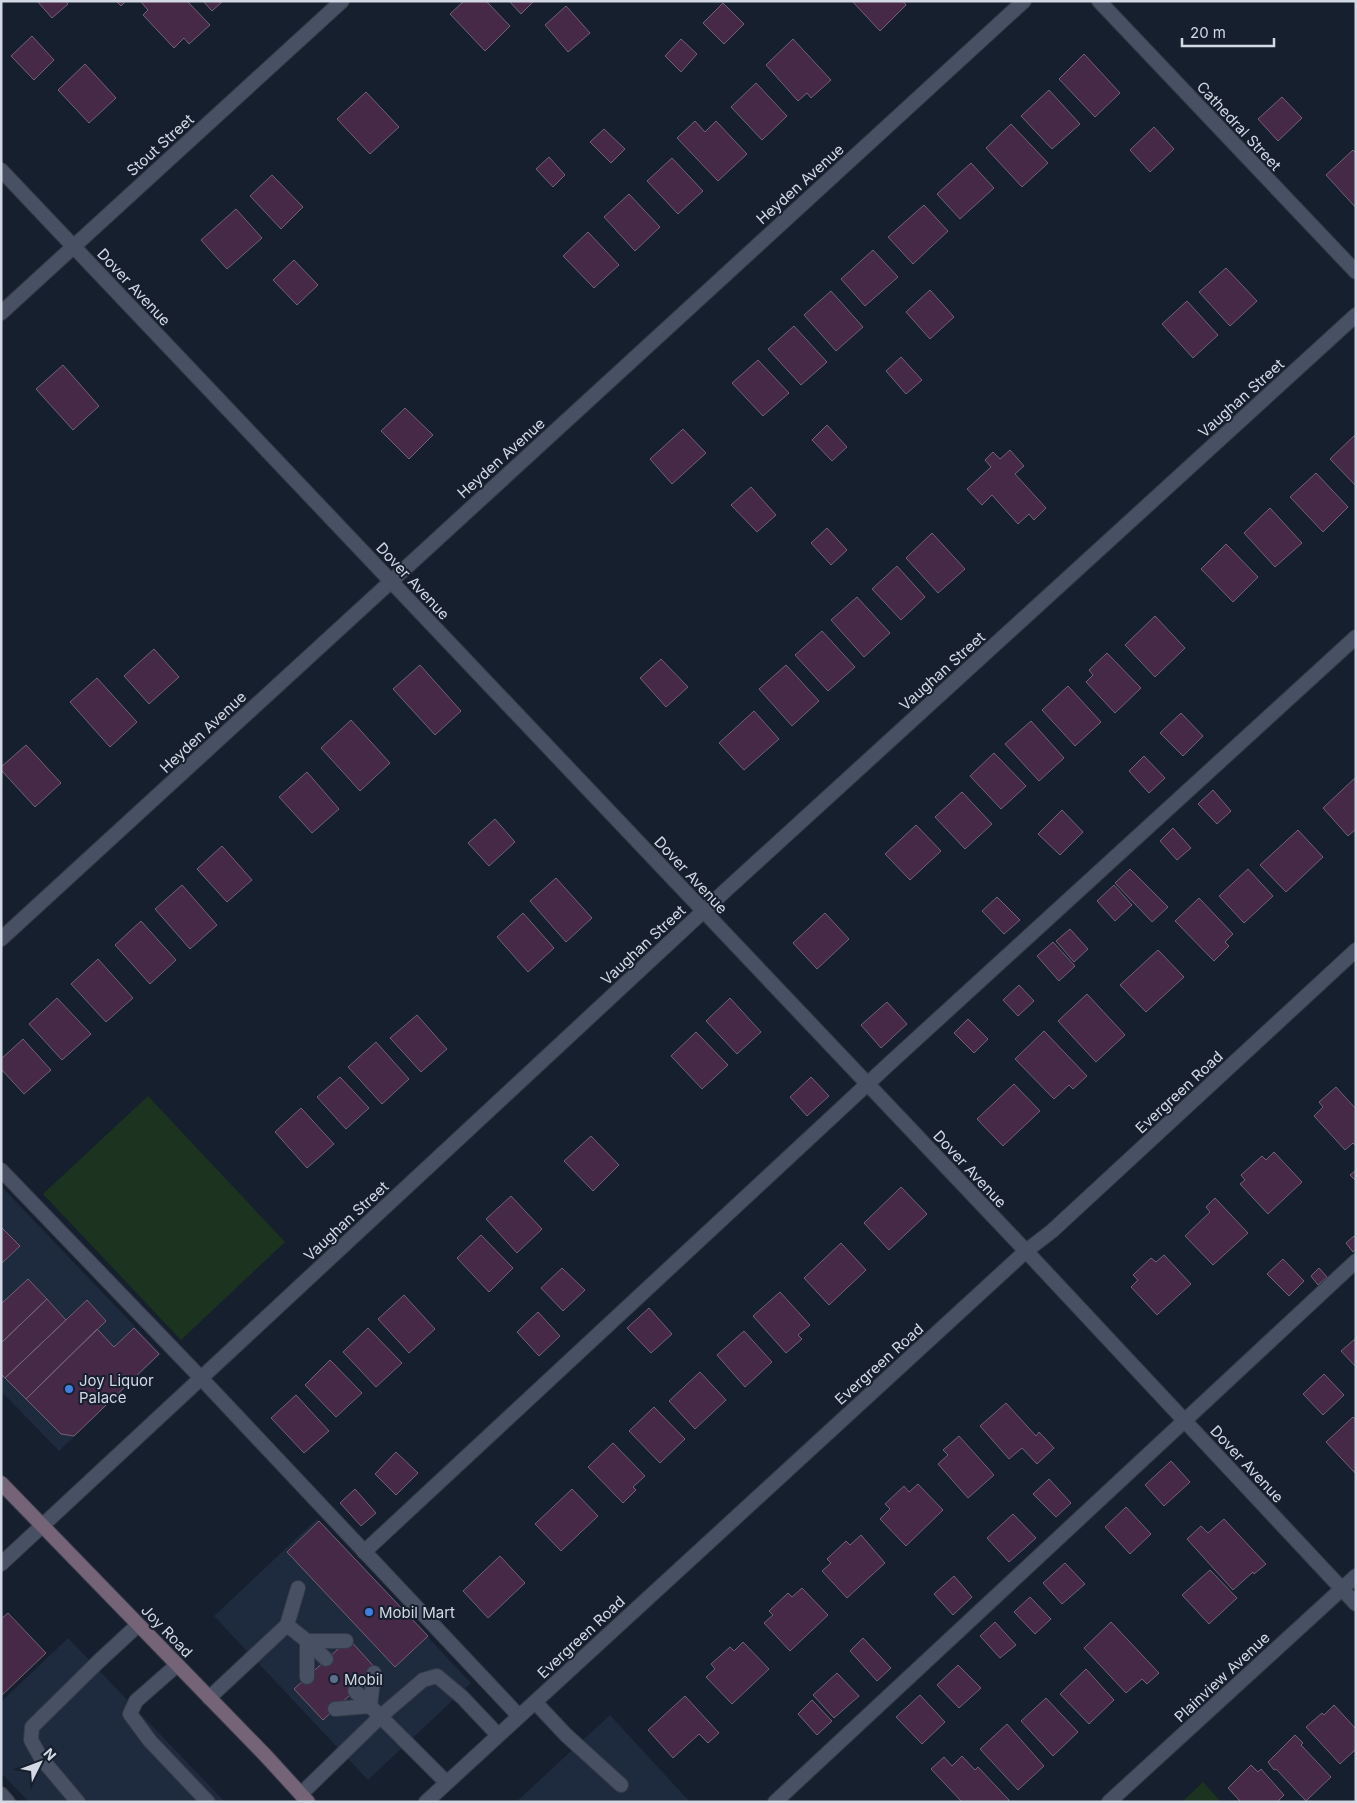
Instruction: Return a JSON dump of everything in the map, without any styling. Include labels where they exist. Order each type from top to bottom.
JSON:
[{"type":"main road","name":"Joy Road","points":[[1,1483],[305,1798]]},
{"type":"street","name":"Stout Street","points":[[1,313],[342,1]]},
{"type":"street","name":"Heyden Avenue","points":[[1,939],[1024,1]]},
{"type":"street","name":"Cathedral Street","points":[[1099,1],[1356,272]]},
{"type":"street","name":"Dover Avenue","points":[[1,170],[1026,1251],[1356,1604]]},
{"type":"street","name":"Vaughan Street","points":[[1,1564],[704,911],[1356,315]]},
{"type":"street","points":[[364,1552],[867,1084],[1356,637]]},
{"type":"street","name":"Evergreen Road","points":[[426,1802],[1026,1251],[1052,1231],[1356,950]]},
{"type":"street","points":[[1,1170],[201,1378],[519,1716]]},
{"type":"street","points":[[775,1802],[1356,1261]]},
{"type":"street","name":"Plainview Avenue","points":[[1109,1802],[1356,1576]]},
{"type":"street","points":[[209,1698],[287,1625],[298,1588]]},
{"type":"street","points":[[78,1802],[41,1758],[31,1740],[32,1727],[138,1625]]},
{"type":"street","points":[[287,1625],[326,1659]]},
{"type":"street","points":[[307,1641],[346,1641]]},
{"type":"street","points":[[307,1641],[307,1677]]},
{"type":"street","points":[[177,1665],[136,1701],[130,1714],[150,1742],[208,1802]]},
{"type":"street","points":[[370,1706],[374,1673]]},
{"type":"street","points":[[305,1798],[381,1716],[423,1680],[437,1676],[462,1697],[498,1735]]},
{"type":"street","points":[[355,1691],[446,1782]]},
{"type":"street","points":[[535,1702],[566,1735],[621,1785]]},
{"type":"street","points":[[335,1709],[370,1706]]},
{"type":"street","points":[[1,1794],[8,1802]]},
{"type":"shaded area","points":[[1,1186],[161,1354],[59,1451],[1,1391]]},
{"type":"shaded area","points":[[317,1519],[471,1683],[368,1780],[214,1616]]},
{"type":"shaded area","points":[[68,1638],[225,1802],[29,1802],[1,1773],[1,1702]]},
{"type":"shaded area","points":[[610,1715],[690,1802],[516,1802]]},
{"type":"green space","points":[[148,1096],[285,1242],[181,1340],[43,1194]]},
{"type":"green space","points":[[1203,1782],[1221,1802],[1182,1802]]},
{"type":"building","points":[[37,1],[66,1],[68,4],[52,18]]},
{"type":"building","points":[[116,1],[126,1],[121,6]]},
{"type":"building","points":[[140,1],[187,1],[210,25],[189,44],[184,38],[174,48],[143,15],[148,10]]},
{"type":"building","points":[[203,1],[223,1],[212,11]]},
{"type":"building","points":[[464,1],[486,1],[510,26],[485,51],[450,14]]},
{"type":"building","points":[[509,1],[534,1],[521,14]]},
{"type":"building","points":[[852,1],[903,1],[906,5],[880,31]]},
{"type":"building","points":[[723,3],[744,24],[724,44],[703,23]]},
{"type":"building","points":[[566,6],[590,33],[568,52],[545,25]]},
{"type":"building","points":[[32,36],[54,60],[34,80],[11,56]]},
{"type":"building","points":[[681,39],[697,54],[681,72],[665,56]]},
{"type":"building","points":[[793,39],[831,80],[811,98],[807,93],[798,101],[766,65]]},
{"type":"building","points":[[1084,54],[1120,93],[1095,117],[1059,79]]},
{"type":"building","points":[[85,64],[116,98],[89,123],[58,90]]},
{"type":"building","points":[[756,83],[787,116],[762,140],[731,107]]},
{"type":"building","points":[[1049,90],[1080,124],[1052,149],[1021,116]]},
{"type":"building","points":[[366,92],[399,127],[370,154],[337,119]]},
{"type":"building","points":[[1282,97],[1302,118],[1278,141],[1258,119]]},
{"type":"building","points":[[695,121],[705,132],[716,121],[747,154],[718,181],[677,138]]},
{"type":"building","points":[[1011,124],[1048,163],[1022,187],[986,148]]},
{"type":"building","points":[[1154,127],[1174,149],[1150,172],[1130,150]]},
{"type":"building","points":[[604,129],[625,149],[611,163],[590,142]]},
{"type":"building","points":[[1353,150],[1356,153],[1356,208],[1326,175]]},
{"type":"building","points":[[549,157],[565,175],[553,187],[536,169]]},
{"type":"building","points":[[672,158],[703,191],[678,214],[647,181]]},
{"type":"building","points":[[971,163],[994,188],[960,219],[937,194]]},
{"type":"building","points":[[272,175],[303,207],[281,229],[250,196]]},
{"type":"building","points":[[629,194],[660,227],[635,251],[604,217]]},
{"type":"building","points":[[924,205],[948,231],[913,264],[888,237]]},
{"type":"building","points":[[236,209],[262,238],[227,269],[201,240]]},
{"type":"building","points":[[588,232],[619,265],[594,288],[563,256]]},
{"type":"building","points":[[873,250],[898,277],[865,306],[841,279]]},
{"type":"building","points":[[294,260],[318,285],[297,305],[273,280]]},
{"type":"building","points":[[1226,268],[1257,301],[1230,326],[1199,292]]},
{"type":"building","points":[[930,290],[954,317],[930,339],[906,312]]},
{"type":"building","points":[[831,291],[863,327],[836,351],[804,315]]},
{"type":"building","points":[[1187,301],[1218,335],[1193,358],[1162,324]]},
{"type":"building","points":[[794,326],[827,362],[801,385],[768,349]]},
{"type":"building","points":[[901,357],[922,380],[906,394],[886,371]]},
{"type":"building","points":[[758,360],[789,393],[763,416],[732,383]]},
{"type":"building","points":[[63,365],[99,406],[73,430],[36,389]]},
{"type":"building","points":[[405,408],[433,435],[409,459],[381,431]]},
{"type":"building","points":[[827,425],[847,447],[832,461],[812,440]]},
{"type":"building","points":[[683,429],[706,453],[672,484],[650,459]]},
{"type":"building","points":[[1356,434],[1356,486],[1330,459]]},
{"type":"building","points":[[1010,450],[1024,466],[1015,474],[1046,508],[1034,520],[1029,514],[1018,524],[992,495],[982,505],[967,489],[991,467],[985,460],[993,452],[1000,459]]},
{"type":"building","points":[[1316,473],[1348,507],[1323,532],[1290,497]]},
{"type":"building","points":[[751,487],[776,515],[757,532],[731,505]]},
{"type":"building","points":[[1270,508],[1302,543],[1275,567],[1244,533]]},
{"type":"building","points":[[827,528],[847,550],[831,565],[811,543]]},
{"type":"building","points":[[932,533],[965,569],[938,593],[906,558]]},
{"type":"building","points":[[1226,544],[1258,577],[1233,602],[1201,569]]},
{"type":"building","points":[[897,566],[925,597],[901,620],[872,589]]},
{"type":"building","points":[[857,597],[890,633],[864,657],[831,620]]},
{"type":"building","points":[[1155,616],[1185,648],[1155,677],[1125,645]]},
{"type":"building","points":[[822,631],[855,667],[828,691],[795,655]]},
{"type":"building","points":[[154,649],[179,677],[149,704],[124,676]]},
{"type":"building","points":[[1107,653],[1141,688],[1115,713],[1086,682],[1093,675],[1089,670]]},
{"type":"building","points":[[661,659],[688,687],[666,707],[640,678]]},
{"type":"building","points":[[420,665],[461,711],[435,735],[393,689]]},
{"type":"building","points":[[786,665],[819,701],[792,726],[759,689]]},
{"type":"building","points":[[97,678],[137,722],[110,747],[70,702]]},
{"type":"building","points":[[1068,686],[1101,722],[1075,746],[1042,710]]},
{"type":"building","points":[[754,711],[779,739],[744,770],[719,743]]},
{"type":"building","points":[[1181,713],[1203,736],[1183,756],[1160,733]]},
{"type":"building","points":[[351,720],[390,763],[360,791],[321,748]]},
{"type":"building","points":[[1031,721],[1064,758],[1039,781],[1005,744]]},
{"type":"building","points":[[26,745],[61,783],[35,807],[1,770],[1,767]]},
{"type":"building","points":[[994,753],[1026,786],[1001,809],[970,776]]},
{"type":"building","points":[[1144,756],[1165,778],[1149,793],[1129,771]]},
{"type":"building","points":[[307,772],[339,809],[312,833],[279,797]]},
{"type":"building","points":[[1356,777],[1356,829],[1348,836],[1323,808]]},
{"type":"building","points":[[1213,790],[1231,811],[1217,824],[1198,804]]},
{"type":"building","points":[[962,792],[992,824],[965,849],[935,817]]},
{"type":"building","points":[[1062,810],[1083,832],[1060,855],[1038,834]]},
{"type":"building","points":[[495,819],[515,842],[489,866],[468,843]]},
{"type":"building","points":[[916,825],[941,851],[910,880],[885,854]]},
{"type":"building","points":[[1173,828],[1191,848],[1177,860],[1160,841]]},
{"type":"building","points":[[1298,830],[1323,857],[1286,892],[1260,865]]},
{"type":"building","points":[[222,846],[252,880],[227,902],[197,869]]},
{"type":"building","points":[[1130,869],[1168,907],[1152,922],[1115,883]]},
{"type":"building","points":[[1248,869],[1273,896],[1244,923],[1219,896]]},
{"type":"building","points":[[556,878],[592,918],[566,942],[530,901]]},
{"type":"building","points":[[182,885],[217,925],[190,949],[155,909]]},
{"type":"building","points":[[1114,885],[1132,905],[1115,921],[1097,901]]},
{"type":"building","points":[[997,897],[1020,920],[1004,934],[982,911]]},
{"type":"building","points":[[1199,898],[1233,934],[1225,942],[1229,946],[1214,961],[1175,921]]},
{"type":"building","points":[[523,913],[554,948],[528,972],[497,937]]},
{"type":"building","points":[[825,913],[849,939],[817,969],[793,943]]},
{"type":"building","points":[[141,921],[176,960],[150,984],[115,945]]},
{"type":"building","points":[[1070,929],[1088,949],[1074,962],[1056,941]]},
{"type":"building","points":[[1053,942],[1075,966],[1059,981],[1037,956]]},
{"type":"building","points":[[1158,950],[1184,977],[1146,1012],[1120,985]]},
{"type":"building","points":[[98,959],[133,998],[106,1022],[71,984]]},
{"type":"building","points":[[1019,985],[1034,1001],[1018,1016],[1003,1000]]},
{"type":"building","points":[[1087,994],[1125,1035],[1096,1062],[1058,1021]]},
{"type":"building","points":[[57,998],[91,1034],[62,1060],[29,1024]]},
{"type":"building","points":[[730,998],[761,1032],[737,1054],[706,1021]]},
{"type":"building","points":[[887,1002],[907,1024],[881,1048],[861,1025]]},
{"type":"building","points":[[417,1015],[447,1049],[421,1072],[390,1038]]},
{"type":"building","points":[[968,1019],[988,1039],[974,1053],[954,1033]]},
{"type":"building","points":[[1044,1031],[1087,1076],[1073,1089],[1069,1085],[1054,1099],[1015,1059]]},
{"type":"building","points":[[696,1032],[728,1065],[702,1089],[671,1056]]},
{"type":"building","points":[[23,1039],[51,1070],[24,1094],[1,1069],[1,1059]]},
{"type":"building","points":[[376,1042],[409,1079],[382,1104],[348,1067]]},
{"type":"building","points":[[340,1077],[369,1108],[346,1129],[317,1097]]},
{"type":"building","points":[[811,1077],[829,1096],[807,1116],[790,1097]]},
{"type":"building","points":[[1014,1084],[1040,1111],[1003,1146],[977,1119]]},
{"type":"building","points":[[1336,1087],[1356,1109],[1356,1146],[1353,1143],[1345,1150],[1314,1116],[1323,1107],[1319,1102]]},
{"type":"building","points":[[301,1108],[334,1144],[307,1168],[275,1132]]},
{"type":"building","points":[[591,1136],[619,1165],[593,1191],[564,1161]]},
{"type":"building","points":[[1274,1152],[1302,1182],[1268,1214],[1240,1184],[1245,1180],[1241,1175],[1262,1156],[1266,1160]]},
{"type":"building","points":[[1356,1170],[1356,1181],[1350,1175]]},
{"type":"building","points":[[901,1187],[927,1214],[889,1250],[864,1223]]},
{"type":"building","points":[[511,1196],[542,1229],[517,1253],[486,1219]]},
{"type":"building","points":[[1215,1198],[1248,1233],[1213,1265],[1185,1236],[1210,1212],[1206,1207]]},
{"type":"building","points":[[1,1229],[20,1246],[1,1264]]},
{"type":"building","points":[[481,1235],[513,1268],[489,1292],[457,1258]]},
{"type":"building","points":[[1354,1236],[1356,1238],[1356,1249],[1353,1252],[1346,1243]]},
{"type":"building","points":[[841,1243],[866,1270],[829,1305],[804,1278]]},
{"type":"building","points":[[1164,1255],[1191,1284],[1157,1315],[1131,1287],[1138,1280],[1133,1275],[1151,1258],[1156,1262]]},
{"type":"building","points":[[1283,1259],[1304,1281],[1289,1296],[1267,1274]]},
{"type":"building","points":[[562,1268],[585,1290],[563,1311],[541,1288]]},
{"type":"building","points":[[1319,1268],[1327,1277],[1318,1285],[1311,1276]]},
{"type":"building","points":[[28,1279],[47,1299],[1,1343],[1,1304]]},
{"type":"building","points":[[780,1292],[810,1325],[798,1335],[802,1339],[786,1353],[753,1316]]},
{"type":"building","points":[[404,1295],[435,1329],[409,1353],[378,1319]]},
{"type":"building","points":[[47,1299],[66,1320],[5,1378],[1,1374],[1,1343]]},
{"type":"building","points":[[87,1300],[106,1321],[26,1399],[5,1378]]},
{"type":"building","points":[[649,1308],[672,1334],[651,1353],[627,1328]]},
{"type":"building","points":[[538,1312],[560,1336],[539,1356],[517,1332]]},
{"type":"building","points":[[134,1328],[159,1354],[74,1436],[61,1434],[26,1399],[97,1329],[114,1347]]},
{"type":"building","points":[[368,1328],[402,1363],[376,1387],[343,1352]]},
{"type":"building","points":[[744,1331],[772,1362],[745,1387],[717,1355]]},
{"type":"building","points":[[1356,1338],[1356,1367],[1341,1351]]},
{"type":"building","points":[[330,1360],[362,1393],[336,1417],[305,1385]]},
{"type":"building","points":[[700,1372],[726,1400],[695,1429],[669,1401]]},
{"type":"building","points":[[1324,1374],[1344,1395],[1323,1415],[1303,1394]]},
{"type":"building","points":[[296,1395],[329,1431],[304,1453],[271,1418]]},
{"type":"building","points":[[1006,1403],[1036,1436],[1039,1432],[1054,1448],[1037,1464],[1022,1448],[1009,1459],[980,1426]]},
{"type":"building","points":[[654,1407],[685,1439],[660,1463],[629,1431]]},
{"type":"building","points":[[1353,1417],[1356,1420],[1356,1474],[1326,1442]]},
{"type":"building","points":[[959,1436],[994,1475],[968,1498],[938,1464],[948,1455],[943,1450]]},
{"type":"building","points":[[613,1443],[645,1476],[633,1487],[636,1490],[623,1503],[588,1467]]},
{"type":"building","points":[[396,1452],[418,1473],[396,1495],[375,1474]]},
{"type":"building","points":[[1171,1461],[1190,1482],[1164,1506],[1145,1485]]},
{"type":"building","points":[[1049,1479],[1071,1503],[1056,1517],[1033,1494]]},
{"type":"building","points":[[918,1484],[943,1510],[906,1546],[880,1519],[890,1509],[885,1504],[904,1486],[909,1492]]},
{"type":"building","points":[[355,1489],[376,1513],[361,1526],[340,1503]]},
{"type":"building","points":[[572,1489],[598,1516],[561,1551],[535,1524]]},
{"type":"building","points":[[1126,1507],[1151,1534],[1130,1554],[1105,1527]]},
{"type":"building","points":[[1013,1514],[1036,1538],[1009,1562],[987,1538]]},
{"type":"building","points":[[1224,1519],[1266,1564],[1254,1574],[1253,1572],[1233,1590],[1187,1539],[1201,1526],[1208,1533]]},
{"type":"building","points":[[319,1521],[428,1636],[395,1667],[287,1552]]},
{"type":"building","points":[[861,1535],[885,1563],[847,1598],[822,1571],[831,1563],[827,1559],[846,1541],[850,1545]]},
{"type":"building","points":[[500,1556],[525,1583],[488,1618],[463,1591]]},
{"type":"building","points":[[1065,1563],[1085,1584],[1062,1604],[1043,1583]]},
{"type":"building","points":[[1210,1570],[1237,1598],[1209,1624],[1182,1595]]},
{"type":"building","points":[[954,1576],[972,1597],[953,1615],[934,1594]]},
{"type":"building","points":[[802,1588],[828,1615],[790,1651],[764,1623],[773,1615],[769,1611],[788,1593],[792,1597]]},
{"type":"building","points":[[1030,1597],[1051,1619],[1035,1634],[1014,1612]]},
{"type":"building","points":[[8,1613],[46,1653],[1,1696],[1,1619]]},
{"type":"building","points":[[995,1622],[1016,1645],[1000,1658],[980,1636]]},
{"type":"building","points":[[1111,1622],[1159,1673],[1147,1684],[1142,1679],[1126,1693],[1084,1648]]},
{"type":"building","points":[[863,1638],[891,1668],[877,1681],[850,1651]]},
{"type":"building","points":[[349,1639],[377,1670],[323,1720],[294,1689]]},
{"type":"building","points":[[743,1642],[769,1669],[732,1704],[706,1677],[715,1669],[711,1664],[730,1647],[734,1651]]},
{"type":"building","points":[[958,1665],[981,1688],[959,1708],[937,1685]]},
{"type":"building","points":[[1086,1669],[1114,1700],[1089,1724],[1060,1694]]},
{"type":"building","points":[[837,1673],[859,1696],[834,1718],[813,1695]]},
{"type":"building","points":[[920,1695],[945,1722],[922,1744],[896,1717]]},
{"type":"building","points":[[685,1696],[719,1733],[708,1743],[699,1734],[673,1758],[648,1730]]},
{"type":"building","points":[[1046,1698],[1078,1732],[1053,1756],[1021,1721]]},
{"type":"building","points":[[812,1700],[832,1721],[817,1735],[798,1714]]},
{"type":"building","points":[[1334,1705],[1356,1729],[1356,1749],[1340,1764],[1306,1727],[1322,1713],[1324,1715]]},
{"type":"building","points":[[1007,1724],[1044,1766],[1018,1790],[980,1749]]},
{"type":"building","points":[[1295,1735],[1303,1743],[1301,1745],[1331,1777],[1306,1801],[1268,1762]]},
{"type":"building","points":[[962,1756],[975,1770],[978,1767],[1009,1800],[1007,1802],[962,1802],[931,1769],[944,1757],[952,1766]]},
{"type":"building","points":[[1251,1765],[1258,1772],[1261,1769],[1284,1795],[1277,1802],[1241,1802],[1228,1788]]},
{"type":"place","name":"Joy Liquor Palace","points":[[69,1389]]},
{"type":"place","name":"Mobil Mart","points":[[369,1612]]},
{"type":"place","name":"Mobil","points":[[334,1679]]}]
